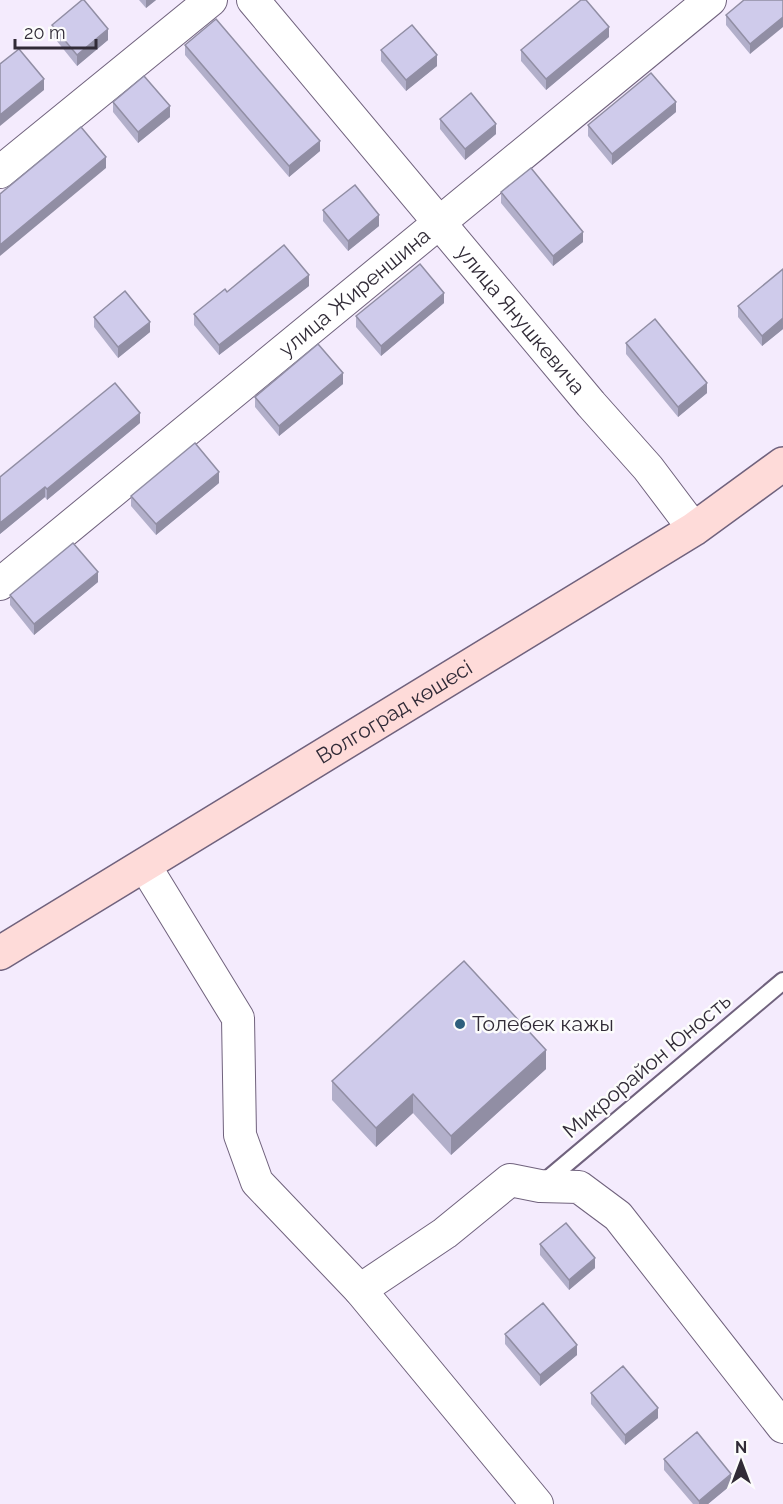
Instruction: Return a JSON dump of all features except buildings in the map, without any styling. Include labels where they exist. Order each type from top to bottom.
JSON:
[{"type":"main road","name":"Волгоград көшесі","points":[[0,953],[694,529],[783,464]]},
{"type":"street","points":[[0,172],[211,0]]},
{"type":"street","name":"улица Янушкевича","points":[[253,0],[591,404],[648,468],[694,529]]},
{"type":"street","name":"улица Жиреншина","points":[[0,584],[438,221],[710,0]]},
{"type":"street","points":[[145,866],[238,1018],[240,1135],[257,1182],[360,1290],[537,1504]]},
{"type":"street","points":[[360,1290],[445,1233],[510,1180],[540,1186],[579,1187],[618,1216],[783,1427]]},
{"type":"lane","name":"Микрорайон Юность","points":[[540,1186],[783,981]]},
{"type":"place","name":"Толебек кажы","points":[[460,1024]]}]
